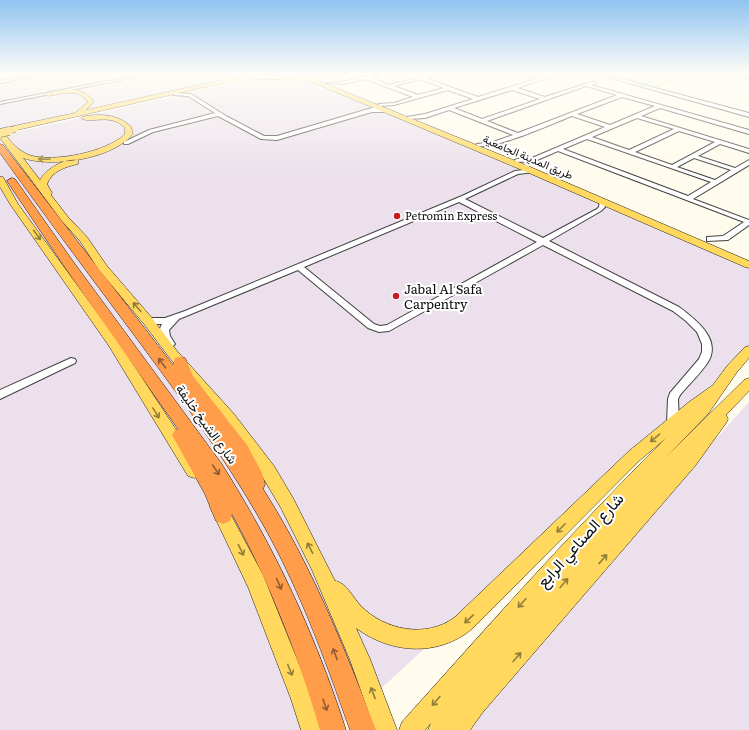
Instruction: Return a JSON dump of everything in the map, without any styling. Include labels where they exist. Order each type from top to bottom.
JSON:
[{"type":"highway","name":"شارع الشيخ خليفة","points":[[6,148],[81,256],[206,421],[257,497],[286,547],[327,634],[363,730]]},
{"type":"highway","name":"شارع الشيخ خليفة","points":[[0,164],[215,468],[237,502],[279,584],[300,634],[333,730]]},
{"type":"highway","points":[[7,191],[30,216],[41,223]]},
{"type":"highway","points":[[71,226],[90,259],[93,270]]},
{"type":"highway","points":[[176,358],[184,374],[227,432],[250,467],[256,484],[257,497]]},
{"type":"highway","points":[[169,405],[173,421],[213,491],[223,515]]},
{"type":"main road","points":[[60,119],[85,108]]},
{"type":"main road","points":[[60,119],[104,108]]},
{"type":"main road","points":[[110,108],[0,132],[6,148],[71,226],[84,239],[103,268],[148,321],[176,358],[228,418],[268,472],[287,503],[318,564],[360,659],[386,730]]},
{"type":"main road","points":[[48,197],[48,193],[43,183],[50,173],[66,165],[113,150],[126,143],[134,136],[136,128],[126,113],[132,108]]},
{"type":"main road","name":"طريق المدينة الجامعية","points":[[384,108],[518,166],[532,166],[707,242]]},
{"type":"main road","name":"طريق المدينة الجامعية","points":[[385,108],[410,117],[423,118],[479,145],[492,147],[518,166]]},
{"type":"main road","points":[[6,148],[34,158],[55,159],[74,157],[100,151],[119,143],[127,137],[129,131],[129,128],[124,123],[109,118],[60,119]]},
{"type":"main road","name":"طريق المدينة الجامعية","points":[[532,166],[602,201],[746,256]]},
{"type":"main road","points":[[0,179],[14,204],[113,343],[181,452],[223,515],[256,582],[302,700],[312,730]]},
{"type":"main road","points":[[707,242],[746,256]]},
{"type":"main road","points":[[707,242],[712,251],[749,268]]},
{"type":"main road","name":"شارع الصناعي الرابع","points":[[725,394],[732,369],[749,350]]},
{"type":"main road","name":"شارع الصناعي الرابع","points":[[410,730],[492,636],[725,394],[749,383]]},
{"type":"main road","points":[[318,564],[344,602],[355,615],[378,631],[409,639],[441,636],[453,631],[465,622],[634,456],[694,406],[725,394]]},
{"type":"main road","points":[[457,730],[475,704],[690,461],[718,424],[725,394]]},
{"type":"main road","name":"شارع الصناعي الرابع","points":[[439,730],[639,485]]},
{"type":"street","points":[[211,108],[219,114],[263,138],[269,139],[312,129],[379,108]]},
{"type":"street","points":[[448,108],[518,135]]},
{"type":"street","points":[[423,118],[448,108]]},
{"type":"street","points":[[482,121],[519,108]]},
{"type":"street","points":[[492,147],[518,135],[587,108]]},
{"type":"street","points":[[532,166],[557,149],[655,108]]},
{"type":"street","points":[[667,108],[749,132]]},
{"type":"street","points":[[724,108],[749,115]]},
{"type":"street","points":[[126,143],[151,131],[219,114]]},
{"type":"street","points":[[571,114],[609,127]]},
{"type":"street","points":[[636,116],[749,151]]},
{"type":"street","points":[[735,128],[744,122]]},
{"type":"street","points":[[630,152],[679,129]]},
{"type":"street","points":[[586,137],[716,182]]},
{"type":"street","points":[[672,167],[720,142]]},
{"type":"street","points":[[557,149],[749,222],[728,241],[720,239],[707,242]]},
{"type":"street","points":[[693,156],[736,170]]},
{"type":"street","points":[[688,199],[749,162]]},
{"type":"street","points":[[176,358],[174,349],[164,335],[164,329],[170,322],[188,313],[459,199],[518,166]]},
{"type":"street","points":[[459,199],[676,309],[692,321],[703,334],[708,348],[707,354],[704,360],[675,392],[673,399],[673,423]]},
{"type":"street","points":[[299,267],[371,326],[384,329],[392,326],[599,210],[602,207],[602,201]]},
{"type":"street","points":[[148,321],[166,320],[188,313]]},
{"type":"street","points":[[0,395],[71,361]]},
{"type":"shaded area","points":[[0,108],[95,108],[0,129]]},
{"type":"shaded area","points":[[122,108],[376,108],[749,264],[749,350],[336,730],[0,730],[0,136]]},
{"type":"shaded area","points":[[749,402],[749,730],[463,730],[678,481]]},
{"type":"place","name":"Petromin Express","points":[[397,216]]},
{"type":"place","name":"Jabal Al Safa Carpentry","points":[[396,296]]}]
